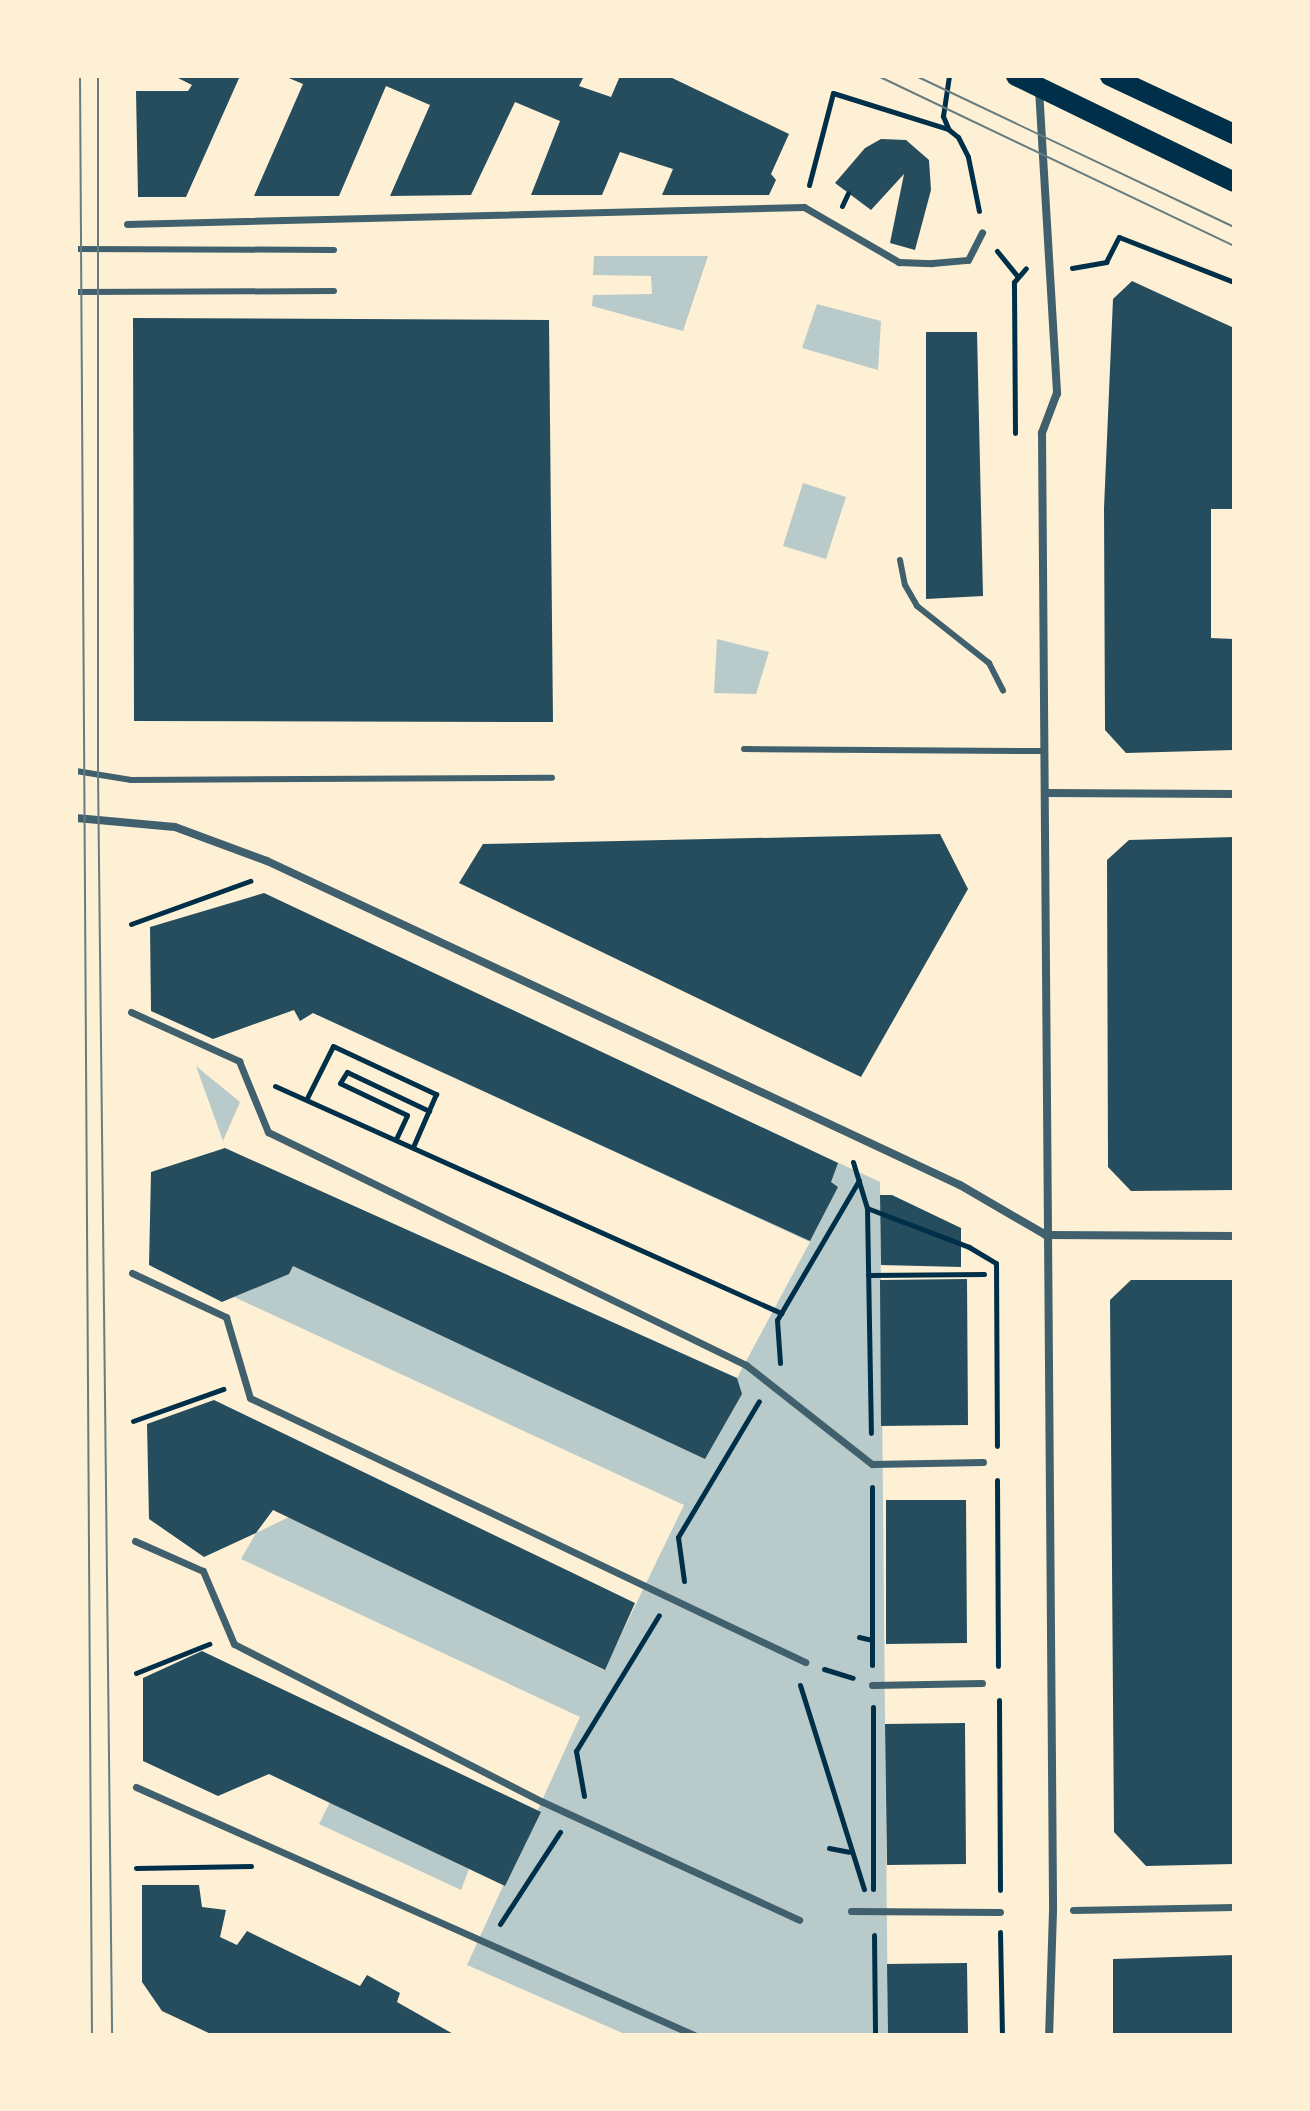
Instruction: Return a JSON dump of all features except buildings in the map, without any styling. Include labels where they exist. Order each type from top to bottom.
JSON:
[{"type":"main road","points":[[1016,76],[1038,81],[1234,182]]},
{"type":"main road","points":[[1110,76],[1234,134]]},
{"type":"street","points":[[1038,81],[1057,393],[1042,433],[1053,1911],[1049,2035]]},
{"type":"street","points":[[127,224],[804,207],[899,262],[968,260],[982,232]]},
{"type":"street","points":[[1045,793],[1234,794]]},
{"type":"street","points":[[76,818],[175,827],[267,861],[960,1185],[1046,1235],[1234,1236]]},
{"type":"street","points":[[131,1012],[239,1061],[268,1132],[746,1365],[767,1387],[872,1464],[983,1462]]},
{"type":"street","points":[[132,1273],[226,1317],[250,1398],[668,1600],[805,1662]]},
{"type":"street","points":[[135,1541],[203,1571],[234,1644],[572,1815],[799,1920]]},
{"type":"street","points":[[872,1685],[982,1683]]},
{"type":"street","points":[[136,1787],[694,2035]]},
{"type":"street","points":[[1073,1910],[1234,1907]]},
{"type":"street","points":[[851,1911],[1000,1912]]},
{"type":"lane","points":[[76,249],[334,250]]},
{"type":"lane","points":[[76,292],[334,291]]},
{"type":"lane","points":[[900,560],[905,585],[917,606],[989,663],[1003,691]]},
{"type":"lane","points":[[744,749],[1043,751]]},
{"type":"lane","points":[[76,771],[131,780],[552,778]]},
{"type":"path","points":[[949,76],[943,116],[948,129],[968,157],[982,232],[1017,276]]},
{"type":"path","points":[[804,207],[833,93],[948,129]]},
{"type":"path","points":[[1085,268],[1106,262],[1119,237],[1234,282]]},
{"type":"path","points":[[131,924],[251,881]]},
{"type":"path","points":[[307,1098],[333,1046],[436,1094],[413,1147]]},
{"type":"path","points":[[396,1139],[407,1115],[340,1083],[347,1072],[429,1111]]},
{"type":"path","points":[[244,1075],[307,1098],[781,1313]]},
{"type":"path","points":[[846,1156],[855,1164],[867,1208],[872,1464],[875,2035]]},
{"type":"path","points":[[785,1400],[779,1361],[781,1313],[860,1179]]},
{"type":"path","points":[[867,1208],[969,1247],[996,1263],[997,1448]]},
{"type":"path","points":[[868,1275],[984,1274]]},
{"type":"path","points":[[779,1361],[791,1360]]},
{"type":"path","points":[[688,1608],[678,1537],[767,1387]]},
{"type":"path","points":[[133,1421],[207,1394]]},
{"type":"path","points":[[997,1464],[998,1669]]},
{"type":"path","points":[[589,1822],[576,1751],[668,1600]]},
{"type":"path","points":[[859,1637],[872,1640]]},
{"type":"path","points":[[136,1673],[200,1647]]},
{"type":"path","points":[[792,1657],[849,1852],[873,1913]]},
{"type":"path","points":[[805,1662],[872,1685]]},
{"type":"path","points":[[998,1684],[1002,2035]]},
{"type":"path","points":[[487,1943],[572,1815]]},
{"type":"path","points":[[829,1848],[849,1852]]},
{"type":"path","points":[[136,1868],[208,1868]]},
{"type":"shaded area","points":[[594,256],[708,256],[683,331],[592,306],[593,295],[652,294],[651,276],[593,275]]},
{"type":"shaded area","points":[[817,304],[881,321],[878,370],[802,348]]},
{"type":"shaded area","points":[[803,483],[846,497],[826,559],[783,546]]},
{"type":"shaded area","points":[[717,639],[769,652],[756,694],[714,693]]},
{"type":"shaded area","points":[[350,936],[880,1182],[888,2035],[627,2035],[467,1965],[580,1717],[241,1559],[256,1533],[289,1517],[604,1670],[684,1505],[234,1297],[288,1274],[293,1266],[737,1378],[810,1242],[313,1013]]},
{"type":"shaded area","points":[[196,1066],[240,1102],[223,1141]]},
{"type":"shaded area","points":[[330,1802],[469,1869],[461,1890],[319,1824]]},
{"type":"tram line","points":[[80,76],[92,2035]]},
{"type":"tram line","points":[[98,76],[98,772],[112,2035]]},
{"type":"tram line","points":[[878,76],[1234,246]]},
{"type":"tram line","points":[[916,76],[1234,227]]}]
